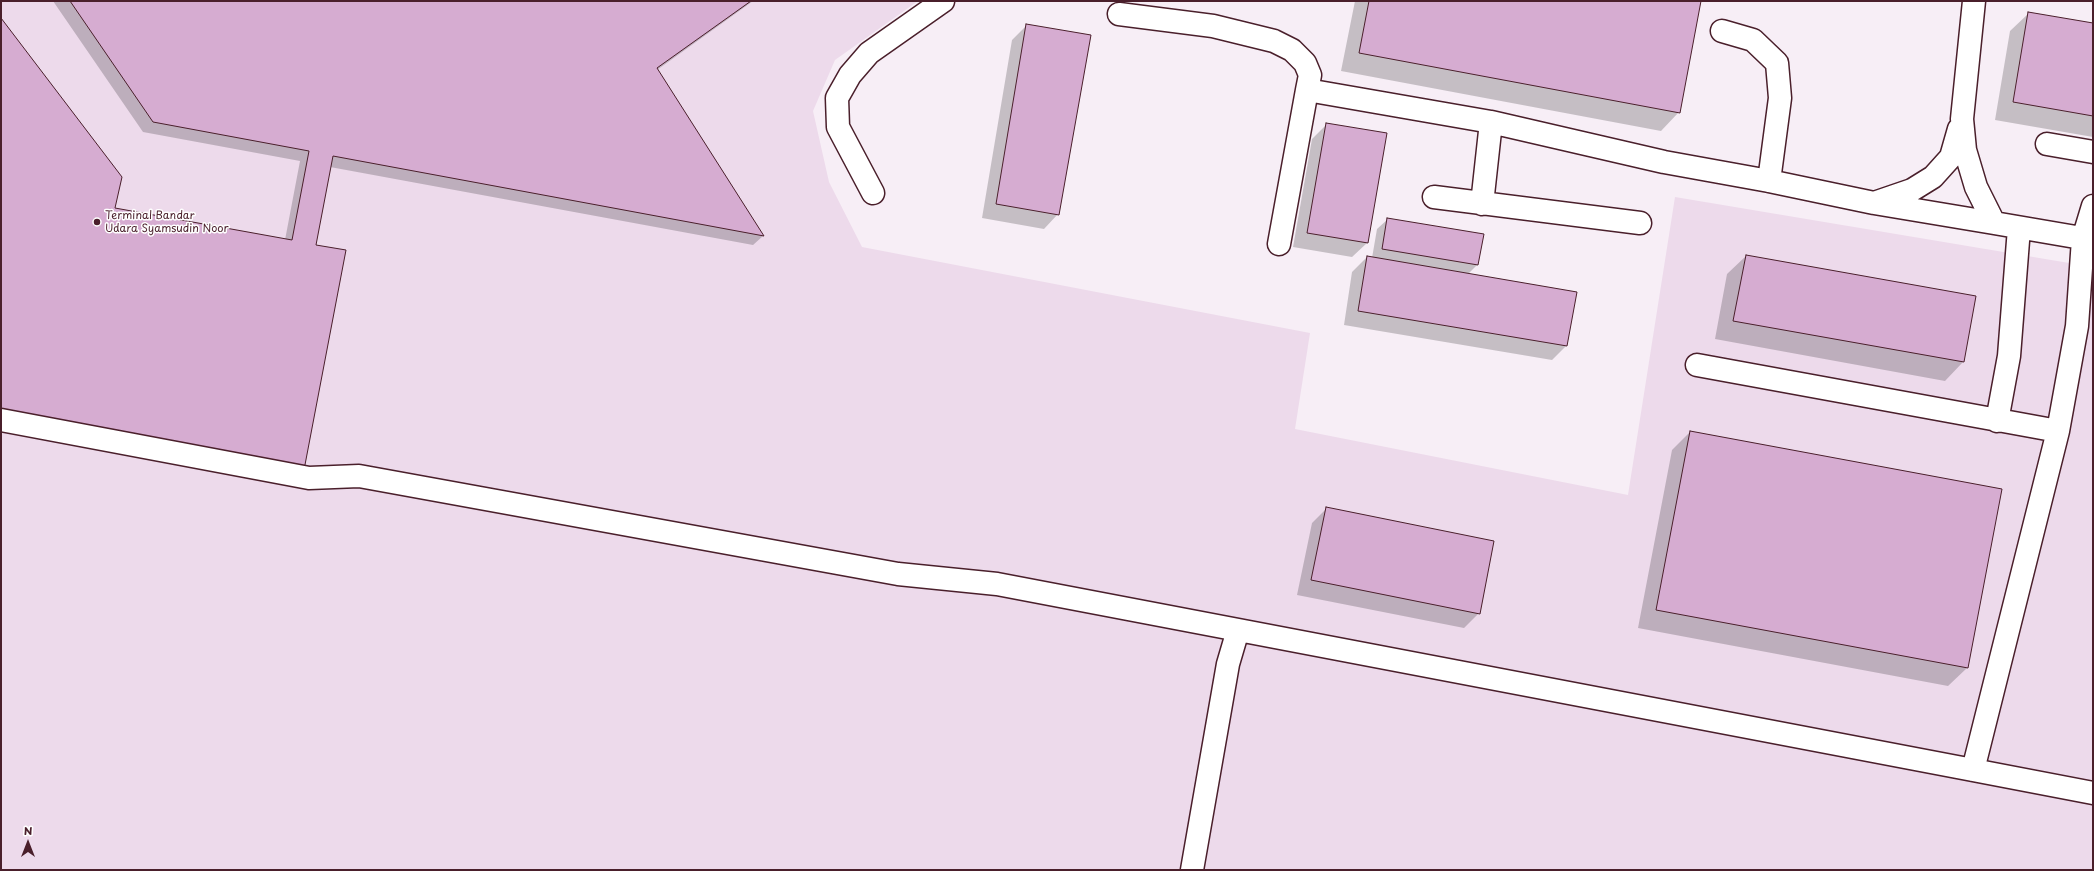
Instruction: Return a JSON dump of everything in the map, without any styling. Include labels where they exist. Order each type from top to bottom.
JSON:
[{"type":"lane","points":[[873,193],[838,127],[837,98],[850,75],[869,53],[943,1]]},
{"type":"lane","points":[[1874,203],[1912,190],[1933,177],[1951,157],[1962,119],[1974,1]]},
{"type":"lane","points":[[1119,14],[1213,26],[1274,41],[1292,50],[1305,63],[1310,75],[1308,90],[1279,244]]},
{"type":"lane","points":[[1722,31],[1753,40],[1777,63],[1780,98],[1769,181]]},
{"type":"lane","points":[[1308,90],[1491,122],[1664,162],[1769,181],[1874,203],[2088,239]]},
{"type":"lane","points":[[1962,119],[1965,150],[1970,171],[1994,223]]},
{"type":"lane","points":[[1482,204],[1491,122]]},
{"type":"lane","points":[[2047,144],[2093,152]]},
{"type":"lane","points":[[1434,197],[1640,223]]},
{"type":"lane","points":[[1974,770],[2058,431],[2078,326],[2093,206]]},
{"type":"lane","points":[[1997,421],[2009,356],[2019,228]]},
{"type":"lane","points":[[1698,365],[2058,431]]},
{"type":"lane","points":[[1,420],[310,478],[359,476],[528,505],[898,574],[997,584],[2093,793]]},
{"type":"lane","points":[[1192,870],[1228,664],[1238,630]]},
{"type":"shaded area","points":[[1,1],[918,1],[835,60],[813,111],[829,182],[862,247],[1310,333],[1295,429],[1628,495],[1675,197],[2093,267],[2093,870],[1,870]]},
{"type":"building","name":"Terminal Bandar Udara Syamsudin Noor","points":[[70,1],[751,1],[657,68],[764,236],[333,156],[316,245],[346,250],[304,470],[1,413],[1,18],[122,177],[115,208],[292,240],[309,151],[153,122]]},
{"type":"building","points":[[1369,1],[1701,1],[1680,113],[1359,53]]},
{"type":"building","points":[[2028,12],[2093,23],[2093,116],[2013,102]]},
{"type":"building","points":[[1026,24],[1091,35],[1059,215],[996,204]]},
{"type":"building","points":[[1326,123],[1387,133],[1368,243],[1307,233]]},
{"type":"building","points":[[1387,218],[1484,234],[1478,265],[1382,249]]},
{"type":"building","points":[[1746,255],[1976,296],[1964,362],[1733,321]]},
{"type":"building","points":[[1367,256],[1577,292],[1567,346],[1358,311]]},
{"type":"building","points":[[1690,431],[2002,489],[1968,668],[1656,610]]},
{"type":"building","points":[[1326,507],[1494,541],[1480,614],[1311,580]]},
{"type":"place","name":"Terminal Bandar Udara Syamsudin Noor","points":[[97,222]]}]
